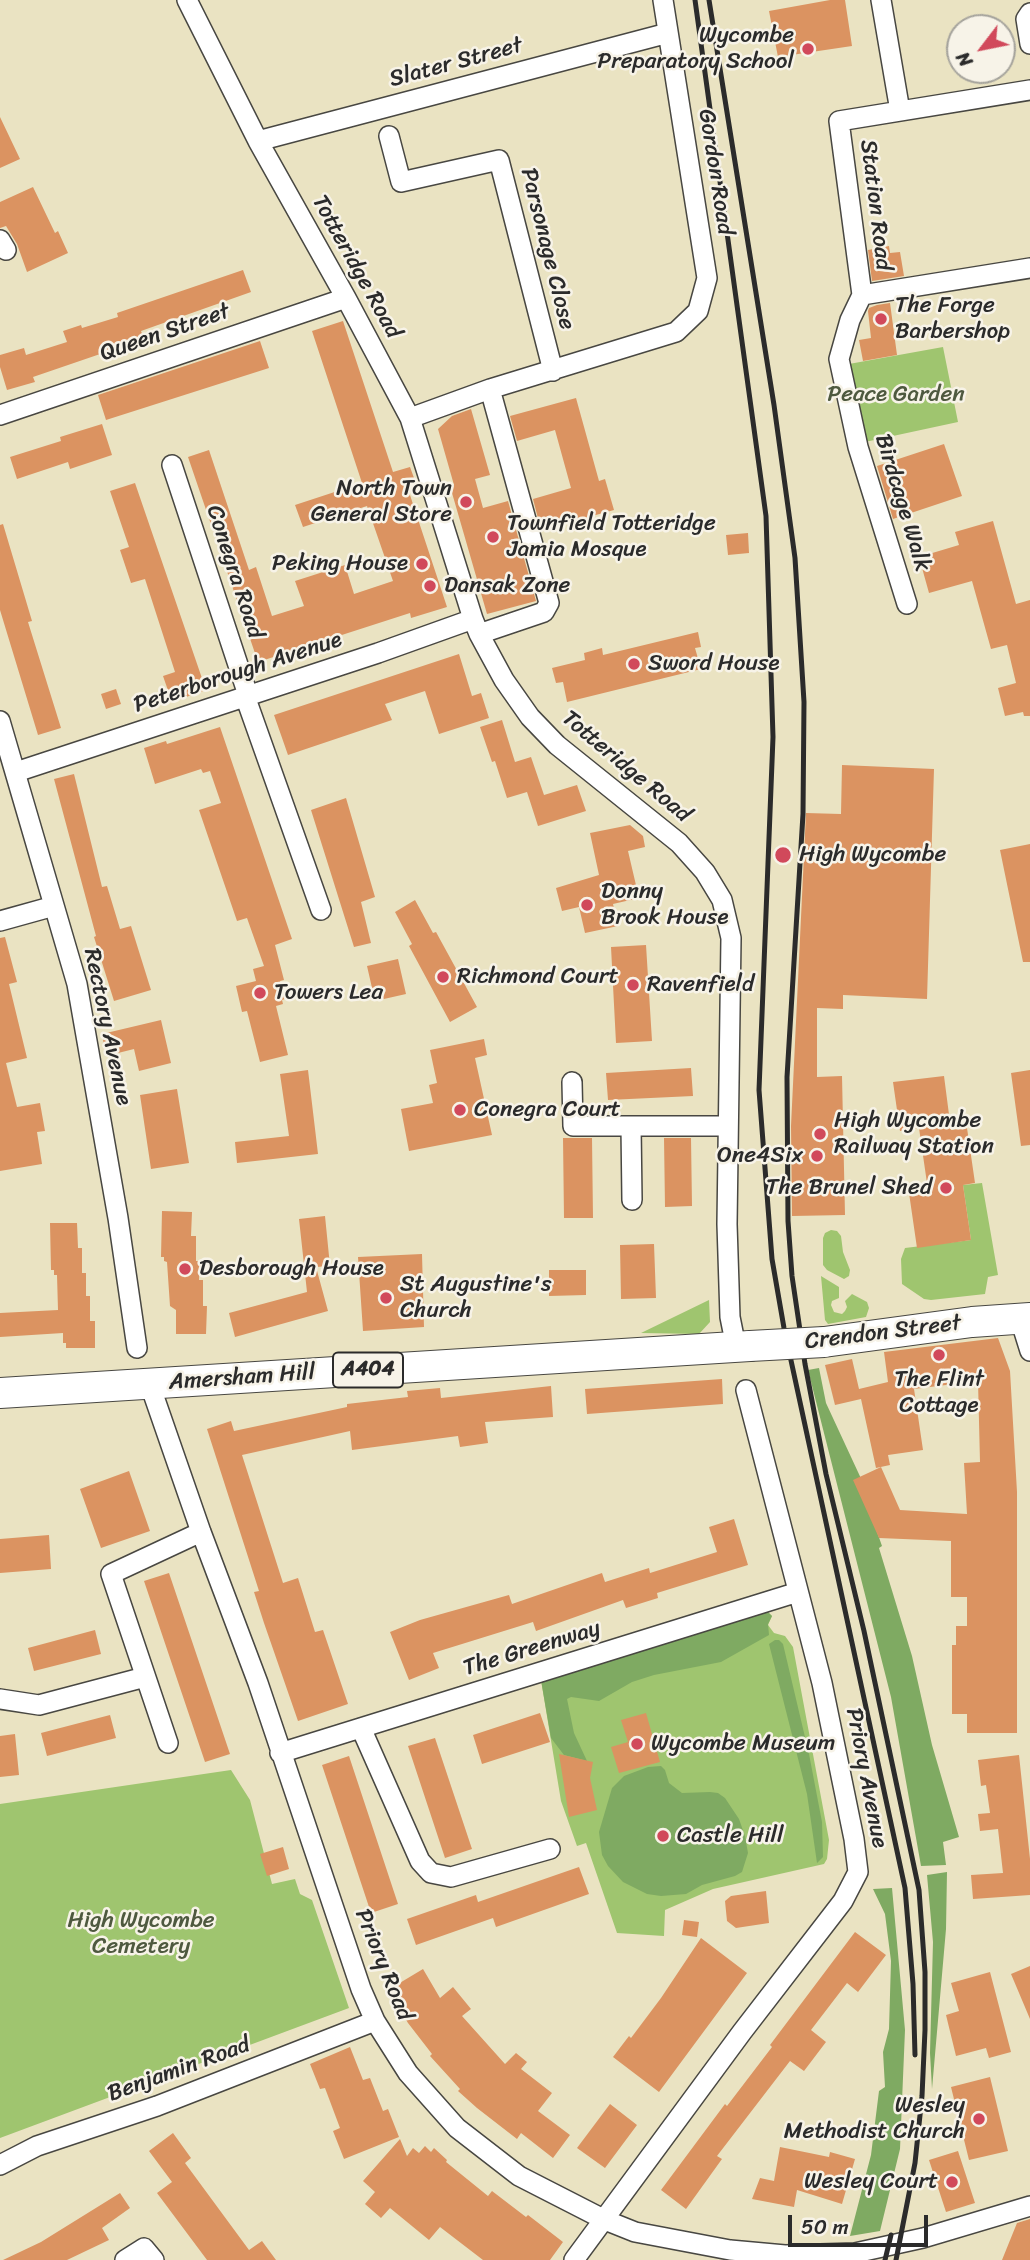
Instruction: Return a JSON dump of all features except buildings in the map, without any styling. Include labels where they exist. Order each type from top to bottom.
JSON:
[{"type":"main road","name":"Crendon Street","points":[[743,1346],[824,1342],[972,1322],[1025,1318]]},
{"type":"main road","name":"Amersham Hill","points":[[0,1393],[743,1346]]},
{"type":"street","name":"Totteridge Road","points":[[187,0],[258,142],[410,418],[476,627],[504,680],[530,717],[556,745],[679,844],[705,872],[722,901],[731,938],[731,1051],[727,1126],[730,1317],[743,1346]]},
{"type":"street","name":"Gordon Road","points":[[553,371],[676,332],[698,311],[707,278],[663,0]]},
{"type":"street","points":[[881,0],[900,111],[1030,90]]},
{"type":"street","points":[[1028,16],[1030,44]]},
{"type":"street","name":"Slater Street","points":[[258,142],[668,33]]},
{"type":"street","name":"Station Road","points":[[862,295],[839,121],[900,111]]},
{"type":"street","name":"Parsonage Close","points":[[389,136],[401,182],[499,160],[553,371]]},
{"type":"street","points":[[862,295],[1030,268]]},
{"type":"street","name":"Birdcage Walk","points":[[862,295],[850,320],[839,359],[858,447],[907,604]]},
{"type":"street","name":"Queen Street","points":[[0,415],[346,298]]},
{"type":"street","points":[[410,418],[491,389],[553,371]]},
{"type":"street","name":"Peterborough Avenue","points":[[16,772],[378,653],[544,612],[549,603],[491,389]]},
{"type":"street","name":"Conegra Road","points":[[172,465],[247,696],[321,910]]},
{"type":"street","name":"Rectory Avenue","points":[[0,721],[77,984],[118,1218],[137,1348]]},
{"type":"street","points":[[0,921],[54,906]]},
{"type":"street","points":[[572,1082],[573,1126],[727,1126]]},
{"type":"street","points":[[631,1126],[632,1200]]},
{"type":"street","points":[[1025,1318],[1030,1351]]},
{"type":"street","name":"Priory Road","points":[[150,1385],[201,1532],[258,1683],[354,1970],[375,2021],[408,2073],[457,2128],[519,2176],[605,2220],[635,2232],[689,2244],[758,2253],[810,2255],[881,2249],[1030,2206]]},
{"type":"street","name":"Priory Avenue","points":[[574,2260],[842,1900],[858,1872],[854,1839],[825,1696],[746,1390]]},
{"type":"street","points":[[168,1743],[111,1574],[201,1532]]},
{"type":"street","name":"The Greenway","points":[[280,1753],[799,1592]]},
{"type":"street","points":[[0,1699],[38,1705],[145,1677]]},
{"type":"street","points":[[361,1728],[420,1861],[431,1873],[451,1877],[550,1849]]},
{"type":"street","name":"Benjamin Road","points":[[0,2165],[37,2146],[157,2106],[375,2021]]},
{"type":"street","points":[[125,2260],[144,2248],[154,2260]]},
{"type":"green space","name":"Peace Garden","points":[[943,347],[958,422],[865,442],[849,364]]},
{"type":"green space","points":[[982,1183],[998,1275],[988,1277],[985,1294],[924,1299],[902,1284],[901,1259],[905,1248],[971,1240],[963,1185]]},
{"type":"green space","points":[[837,1231],[841,1236],[843,1252],[850,1270],[849,1276],[844,1279],[823,1265],[823,1238],[825,1233]]},
{"type":"green space","points":[[821,1276],[839,1287],[839,1298],[832,1301],[831,1305],[834,1312],[842,1314],[845,1311],[845,1301],[852,1294],[867,1302],[869,1308],[866,1317],[828,1324],[825,1320]]},
{"type":"green space","points":[[709,1300],[710,1322],[699,1334],[641,1333]]},
{"type":"green space","points":[[819,1368],[826,1403],[864,1485],[861,1486],[882,1546],[879,1548],[912,1656],[932,1745],[959,1837],[943,1842],[946,1865],[921,1866],[891,1697],[808,1370]]},
{"type":"green space","points":[[765,1609],[772,1616],[768,1625],[774,1633],[785,1636],[793,1647],[829,1840],[827,1859],[824,1864],[713,1889],[665,1910],[664,1936],[617,1933],[586,1843],[577,1846],[561,1801],[541,1680]]},
{"type":"green space","points":[[765,1609],[772,1616],[768,1624],[769,1635],[721,1662],[632,1682],[599,1701],[571,1697],[567,1699],[574,1733],[587,1761],[564,1755],[551,1738],[541,1680]]},
{"type":"green space","points":[[775,1640],[783,1644],[822,1822],[823,1857],[817,1863],[807,1794],[769,1644]]},
{"type":"green space","points":[[661,1766],[669,1783],[682,1793],[710,1792],[725,1798],[739,1819],[745,1836],[748,1853],[742,1872],[702,1885],[686,1894],[661,1896],[647,1894],[623,1882],[608,1866],[602,1855],[599,1832],[612,1788],[624,1776],[648,1767]]},
{"type":"green space","name":"High Wycombe Cemetery","points":[[231,1770],[250,1800],[272,1884],[295,1879],[300,1894],[312,1900],[349,2008],[0,2138],[0,1804]]},
{"type":"green space","points":[[947,1872],[946,1929],[932,2089],[930,2053],[933,1942],[927,1875]]},
{"type":"green space","points":[[892,1888],[905,2030],[900,2149],[880,2231],[850,2236],[871,2155],[879,2091],[885,2087],[883,2052],[889,2029],[891,1961],[885,1914],[873,1889]]},
{"type":"railway","points":[[695,0],[766,516],[773,737],[759,1090],[772,1259],[784,1328],[905,1888],[913,1984],[915,2055]]},
{"type":"railway","points":[[709,0],[774,405],[795,558],[804,702],[803,814],[787,1077],[788,1221],[792,1276],[826,1474],[864,1631],[919,1890],[925,1972],[922,2096],[915,2163],[896,2260]]},
{"type":"railway","points":[[885,2260],[891,2235]]},
{"type":"place","name":"Wycombe Preparatory School","points":[[808,49]]},
{"type":"place","name":"The Forge Barbershop","points":[[881,319]]},
{"type":"place","name":"North Town General Store","points":[[466,502]]},
{"type":"place","name":"Townfield Totteridge Jamia Mosque","points":[[493,537]]},
{"type":"place","name":"Peking House","points":[[422,564]]},
{"type":"place","name":"Dansak Zone","points":[[430,586]]},
{"type":"place","name":"Sword House","points":[[634,664]]},
{"type":"place","name":"High Wycombe","points":[[783,855]]},
{"type":"place","name":"Donny Brook House","points":[[587,905]]},
{"type":"place","name":"Richmond Court","points":[[443,977]]},
{"type":"place","name":"Ravenfield","points":[[633,985]]},
{"type":"place","name":"Towers Lea","points":[[260,993]]},
{"type":"place","name":"Conegra Court","points":[[460,1110]]},
{"type":"place","name":"High Wycombe Railway Station","points":[[820,1134]]},
{"type":"place","name":"One4Six","points":[[817,1156]]},
{"type":"place","name":"The Brunel Shed","points":[[946,1188]]},
{"type":"place","name":"Desborough House","points":[[185,1269]]},
{"type":"place","name":"St Augustine's Church","points":[[386,1298]]},
{"type":"place","name":"The Flint Cottage","points":[[939,1355]]},
{"type":"place","name":"Wycombe Museum","points":[[637,1744]]},
{"type":"place","name":"Castle Hill","points":[[663,1836]]},
{"type":"place","name":"Wesley Methodist Church","points":[[979,2119]]},
{"type":"place","name":"Wesley Court","points":[[952,2182]]}]
